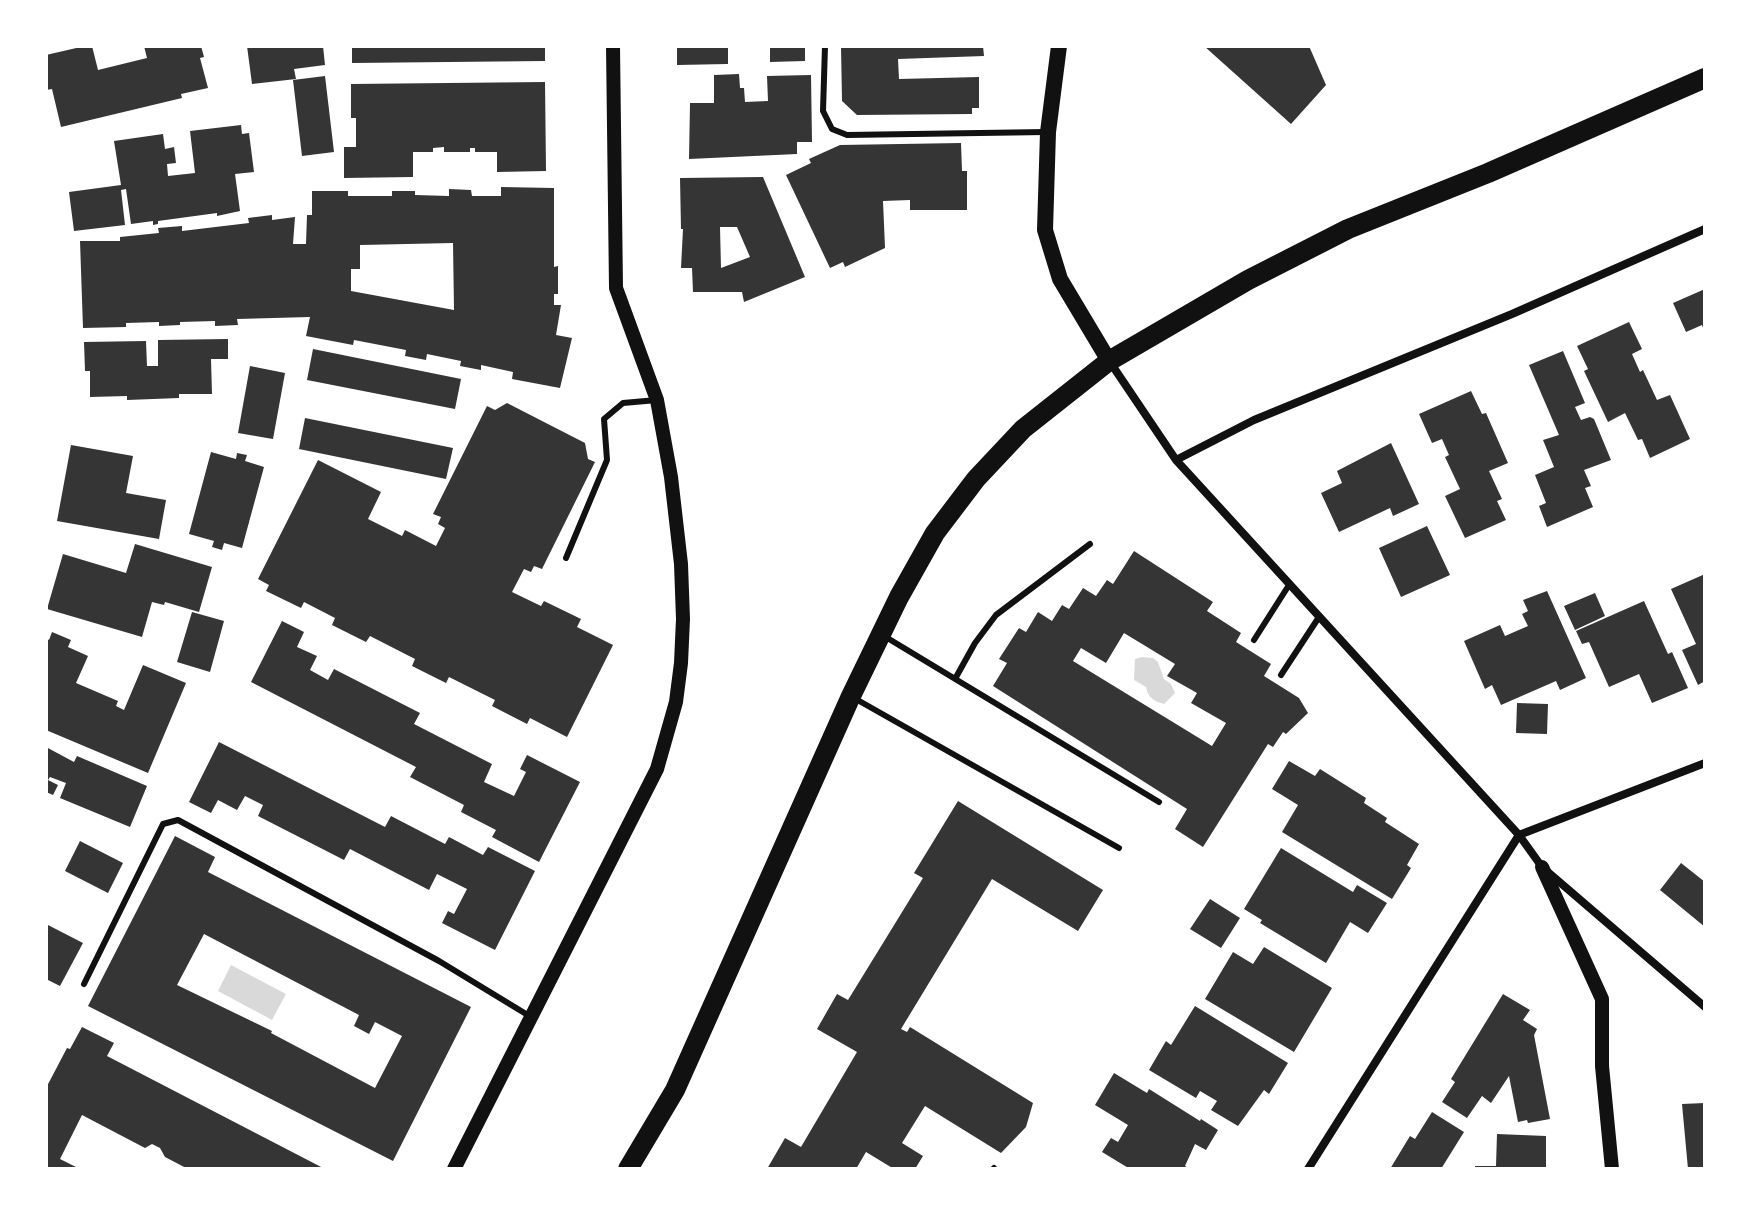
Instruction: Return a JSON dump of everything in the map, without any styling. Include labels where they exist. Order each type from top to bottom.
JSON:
[{"type":"main road","points":[[1059,46],[1048,132],[1045,230],[1060,279],[1109,361]]},
{"type":"main road","points":[[628,1169],[675,1090],[881,634],[935,533],[976,479],[1023,429],[1109,361],[1248,280],[1348,229],[1488,173],[1705,78]]},
{"type":"street","points":[[454,1169],[657,769],[676,702],[683,619],[681,564],[671,477],[657,400],[616,288],[613,46]]},
{"type":"street","points":[[1176,460],[1254,420],[1512,314],[1705,229]]},
{"type":"street","points":[[1109,361],[1176,460],[1519,835],[1542,867],[1602,999],[1602,1066],[1612,1169]]},
{"type":"street","points":[[1308,1169],[1519,835],[1705,763]]},
{"type":"street","points":[[1542,867],[1705,1007]]},
{"type":"lane","points":[[825,46],[823,111],[832,129],[847,135],[1048,132]]},
{"type":"lane","points":[[566,558],[607,460],[604,419],[623,403],[657,400]]},
{"type":"lane","points":[[955,679],[975,643],[996,615],[1090,544]]},
{"type":"lane","points":[[1254,640],[1289,585]]},
{"type":"lane","points":[[1281,675],[1319,617]]},
{"type":"lane","points":[[881,634],[1159,802]]},
{"type":"lane","points":[[851,696],[1119,848]]},
{"type":"lane","points":[[84,984],[163,824],[178,820],[439,961],[531,1017]]},
{"type":"shaded area","points":[[1142,657],[1158,662],[1164,679],[1171,684],[1175,693],[1164,704],[1152,698],[1146,687],[1134,680],[1135,659]]},
{"type":"shaded area","points":[[231,965],[286,994],[272,1020],[218,991]]},
{"type":"building","points":[[92,46],[98,70],[147,58],[144,46],[201,46],[204,57],[200,58],[208,88],[181,94],[182,98],[61,127],[52,89],[46,90],[46,55]]},
{"type":"building","points":[[247,46],[323,46],[325,65],[294,69],[296,79],[252,84]]},
{"type":"building","points":[[352,46],[545,46],[545,61],[352,63]]},
{"type":"building","points":[[677,46],[728,46],[728,64],[677,65]]},
{"type":"building","points":[[770,46],[805,46],[805,61],[770,62]]},
{"type":"building","points":[[841,46],[983,46],[984,56],[898,59],[899,79],[979,77],[979,108],[972,108],[972,114],[857,115],[842,101]]},
{"type":"building","points":[[1204,46],[1309,46],[1326,85],[1291,124]]},
{"type":"building","points":[[739,74],[745,102],[768,101],[767,76],[811,75],[812,142],[797,142],[797,154],[689,159],[690,103],[714,103],[714,75]]},
{"type":"building","points":[[325,76],[334,152],[302,156],[293,80]]},
{"type":"building","points":[[545,82],[546,171],[497,172],[497,152],[475,152],[475,148],[470,148],[470,152],[444,152],[444,147],[433,148],[433,152],[413,152],[413,177],[344,178],[344,147],[356,147],[356,118],[351,118],[351,84]]},
{"type":"building","points":[[241,125],[242,134],[249,133],[254,172],[235,174],[240,211],[158,221],[153,225],[153,221],[131,224],[126,189],[121,190],[125,225],[74,231],[69,192],[121,185],[114,141],[163,134],[165,149],[174,147],[176,163],[167,164],[168,176],[195,173],[190,131]]},
{"type":"building","points":[[961,143],[962,171],[967,171],[967,210],[910,210],[910,200],[883,201],[885,248],[845,267],[843,262],[830,268],[786,175],[811,163],[809,159],[840,145]]},
{"type":"building","points":[[763,177],[805,277],[744,302],[742,292],[693,292],[692,268],[681,268],[683,229],[680,178]],"holes":[[[720,227],[737,227],[750,257],[721,268]]]},
{"type":"building","points":[[501,187],[554,188],[554,267],[558,266],[558,294],[554,294],[554,305],[561,305],[556,335],[572,338],[560,388],[512,379],[513,372],[481,365],[481,370],[460,366],[461,361],[427,354],[426,360],[405,356],[406,350],[354,340],[353,345],[306,336],[310,317],[237,319],[238,325],[215,326],[215,321],[159,326],[159,322],[83,328],[80,241],[120,241],[120,237],[159,233],[158,228],[182,226],[182,231],[249,223],[248,218],[272,215],[272,220],[295,217],[293,244],[306,244],[307,215],[312,215],[312,191],[348,191],[348,196],[392,196],[392,191],[415,191],[415,195],[449,196],[449,189],[471,190],[472,196],[501,196]],"holes":[[[453,243],[454,310],[351,291],[351,269],[360,269],[360,245]]]},
{"type":"building","points":[[1705,289],[1705,333],[1702,325],[1686,332],[1673,303]]},
{"type":"building","points":[[1629,322],[1642,349],[1632,354],[1640,372],[1643,370],[1657,400],[1670,395],[1690,439],[1650,458],[1625,413],[1608,422],[1584,371],[1588,369],[1577,346]]},
{"type":"building","points":[[228,339],[228,359],[211,359],[212,394],[127,400],[127,396],[90,397],[90,371],[85,371],[84,342],[146,341],[147,366],[158,366],[158,340]]},
{"type":"building","points":[[313,349],[461,379],[455,409],[307,380]]},
{"type":"building","points":[[1563,351],[1585,403],[1575,407],[1581,420],[1594,419],[1611,460],[1584,470],[1591,486],[1585,488],[1593,507],[1547,527],[1539,506],[1546,503],[1535,475],[1554,467],[1543,440],[1559,435],[1529,365]]},
{"type":"building","points":[[250,366],[285,373],[273,439],[238,433]]},
{"type":"building","points":[[1471,391],[1482,414],[1486,413],[1508,463],[1489,471],[1502,499],[1497,501],[1506,520],[1465,538],[1445,496],[1460,489],[1445,457],[1449,455],[1442,439],[1432,443],[1419,414]]},
{"type":"building","points":[[507,403],[585,443],[588,459],[595,462],[542,569],[534,566],[531,572],[524,569],[512,592],[541,606],[544,601],[581,619],[577,627],[613,645],[567,737],[530,718],[527,724],[492,706],[495,700],[449,677],[446,683],[412,666],[415,659],[370,636],[366,642],[332,625],[335,618],[304,602],[301,608],[266,591],[269,585],[258,579],[318,460],[381,492],[368,519],[402,536],[405,530],[436,546],[445,528],[438,524],[441,517],[433,514],[487,406],[495,410]]},
{"type":"building","points":[[305,418],[453,448],[446,479],[299,449]]},
{"type":"building","points":[[1391,443],[1419,504],[1393,516],[1390,508],[1339,532],[1321,493],[1342,483],[1337,471]]},
{"type":"building","points":[[71,445],[133,456],[126,493],[166,500],[159,539],[57,521]]},
{"type":"building","points":[[211,452],[236,459],[237,453],[247,455],[245,461],[264,467],[242,548],[224,543],[222,550],[212,547],[214,541],[189,534]]},
{"type":"building","points":[[1427,526],[1450,575],[1401,597],[1379,548]]},
{"type":"building","points":[[135,544],[212,567],[199,612],[165,602],[164,605],[152,602],[142,637],[47,609],[63,554],[126,573]]},
{"type":"building","points":[[1134,551],[1213,602],[1207,611],[1241,633],[1236,642],[1271,664],[1264,676],[1299,698],[1308,713],[1286,734],[1283,732],[1273,747],[1268,744],[1203,847],[1175,829],[1187,809],[993,686],[1007,663],[999,659],[1019,628],[1026,632],[1038,612],[1052,621],[1062,605],[1069,609],[1083,588],[1096,596],[1107,580],[1113,584]],"holes":[[[1124,633],[1175,664],[1167,676],[1197,693],[1191,703],[1226,723],[1212,746],[1073,661],[1081,648],[1106,663]]]},
{"type":"building","points":[[1705,574],[1705,681],[1698,685],[1682,650],[1696,644],[1671,589]]},
{"type":"building","points":[[1547,591],[1586,678],[1560,690],[1556,681],[1501,705],[1492,685],[1485,689],[1464,641],[1500,625],[1505,636],[1528,626],[1522,614],[1528,611],[1523,600]]},
{"type":"building","points":[[1595,593],[1605,616],[1575,630],[1564,606]]},
{"type":"building","points":[[1644,601],[1668,654],[1672,652],[1688,688],[1652,703],[1639,674],[1609,687],[1589,642],[1582,644],[1576,631]]},
{"type":"building","points":[[192,612],[224,621],[210,672],[177,662]]},
{"type":"building","points":[[282,621],[304,632],[297,647],[317,656],[310,670],[328,680],[334,669],[420,713],[414,724],[492,764],[484,782],[514,796],[526,772],[520,769],[527,755],[580,782],[539,862],[492,837],[496,830],[461,812],[464,805],[410,777],[416,767],[251,682]]},
{"type":"building","points":[[52,632],[71,640],[68,647],[88,656],[76,683],[118,701],[116,706],[124,710],[143,665],[186,683],[148,773],[46,730],[46,638],[49,640]]},
{"type":"building","points":[[1517,703],[1548,704],[1547,734],[1516,733]]},
{"type":"building","points":[[219,742],[385,827],[391,816],[445,844],[449,837],[483,855],[488,847],[535,871],[495,950],[442,923],[448,911],[454,914],[467,889],[437,874],[429,890],[350,849],[344,860],[258,816],[263,805],[245,796],[237,810],[218,800],[211,813],[189,802]]},
{"type":"building","points":[[46,747],[74,762],[77,756],[147,786],[130,827],[60,798],[66,783],[50,777],[48,780],[58,785],[53,795],[46,792]]},
{"type":"building","points":[[1289,761],[1315,776],[1320,769],[1366,798],[1364,803],[1387,818],[1385,822],[1419,844],[1407,865],[1411,868],[1392,899],[1282,832],[1298,805],[1272,789]]},
{"type":"building","points":[[958,801],[1103,890],[1078,931],[992,879],[901,1029],[907,1032],[910,1027],[1033,1103],[1026,1127],[1001,1153],[925,1106],[902,1143],[923,1156],[915,1169],[894,1169],[866,1152],[856,1169],[767,1169],[785,1138],[801,1147],[857,1052],[817,1029],[837,994],[848,1000],[923,878],[914,873]]},
{"type":"building","points":[[175,836],[215,857],[208,872],[471,1007],[393,1161],[88,1006]],"holes":[[[204,934],[359,1015],[354,1026],[369,1034],[375,1022],[402,1036],[375,1088],[272,1031],[177,985]]]},
{"type":"building","points":[[80,841],[123,863],[108,893],[65,871]]},
{"type":"building","points":[[1281,848],[1353,892],[1357,885],[1387,903],[1368,933],[1350,922],[1326,963],[1260,923],[1262,920],[1244,909]]},
{"type":"building","points":[[1681,863],[1705,882],[1705,927],[1660,890]]},
{"type":"building","points":[[1210,899],[1240,918],[1221,948],[1190,929]]},
{"type":"building","points":[[46,924],[83,943],[60,986],[46,979]]},
{"type":"building","points":[[1264,947],[1332,988],[1294,1052],[1205,999],[1233,952],[1253,964]]},
{"type":"building","points":[[1503,994],[1530,1010],[1523,1020],[1537,1029],[1534,1035],[1550,1119],[1518,1122],[1509,1076],[1491,1103],[1482,1096],[1467,1118],[1442,1102],[1455,1082],[1451,1079]]},
{"type":"building","points":[[1195,1006],[1288,1063],[1269,1094],[1264,1090],[1238,1126],[1211,1110],[1217,1101],[1200,1091],[1196,1098],[1149,1070],[1166,1041],[1171,1045]]},
{"type":"building","points":[[82,1027],[114,1043],[107,1056],[325,1169],[188,1169],[165,1157],[160,1148],[152,1144],[145,1148],[82,1115],[60,1159],[80,1169],[46,1169],[46,1088]]},
{"type":"building","points":[[1114,1073],[1147,1093],[1149,1089],[1218,1130],[1206,1150],[1195,1144],[1185,1166],[1190,1169],[1130,1169],[1102,1152],[1111,1138],[1118,1142],[1128,1125],[1095,1105]]},
{"type":"building","points":[[1705,1103],[1705,1169],[1688,1169],[1682,1104]]},
{"type":"building","points":[[1432,1112],[1464,1132],[1441,1169],[1390,1169],[1410,1136],[1415,1139]]},
{"type":"building","points":[[1497,1134],[1546,1136],[1546,1169],[1475,1169],[1475,1166],[1496,1166]]}]
